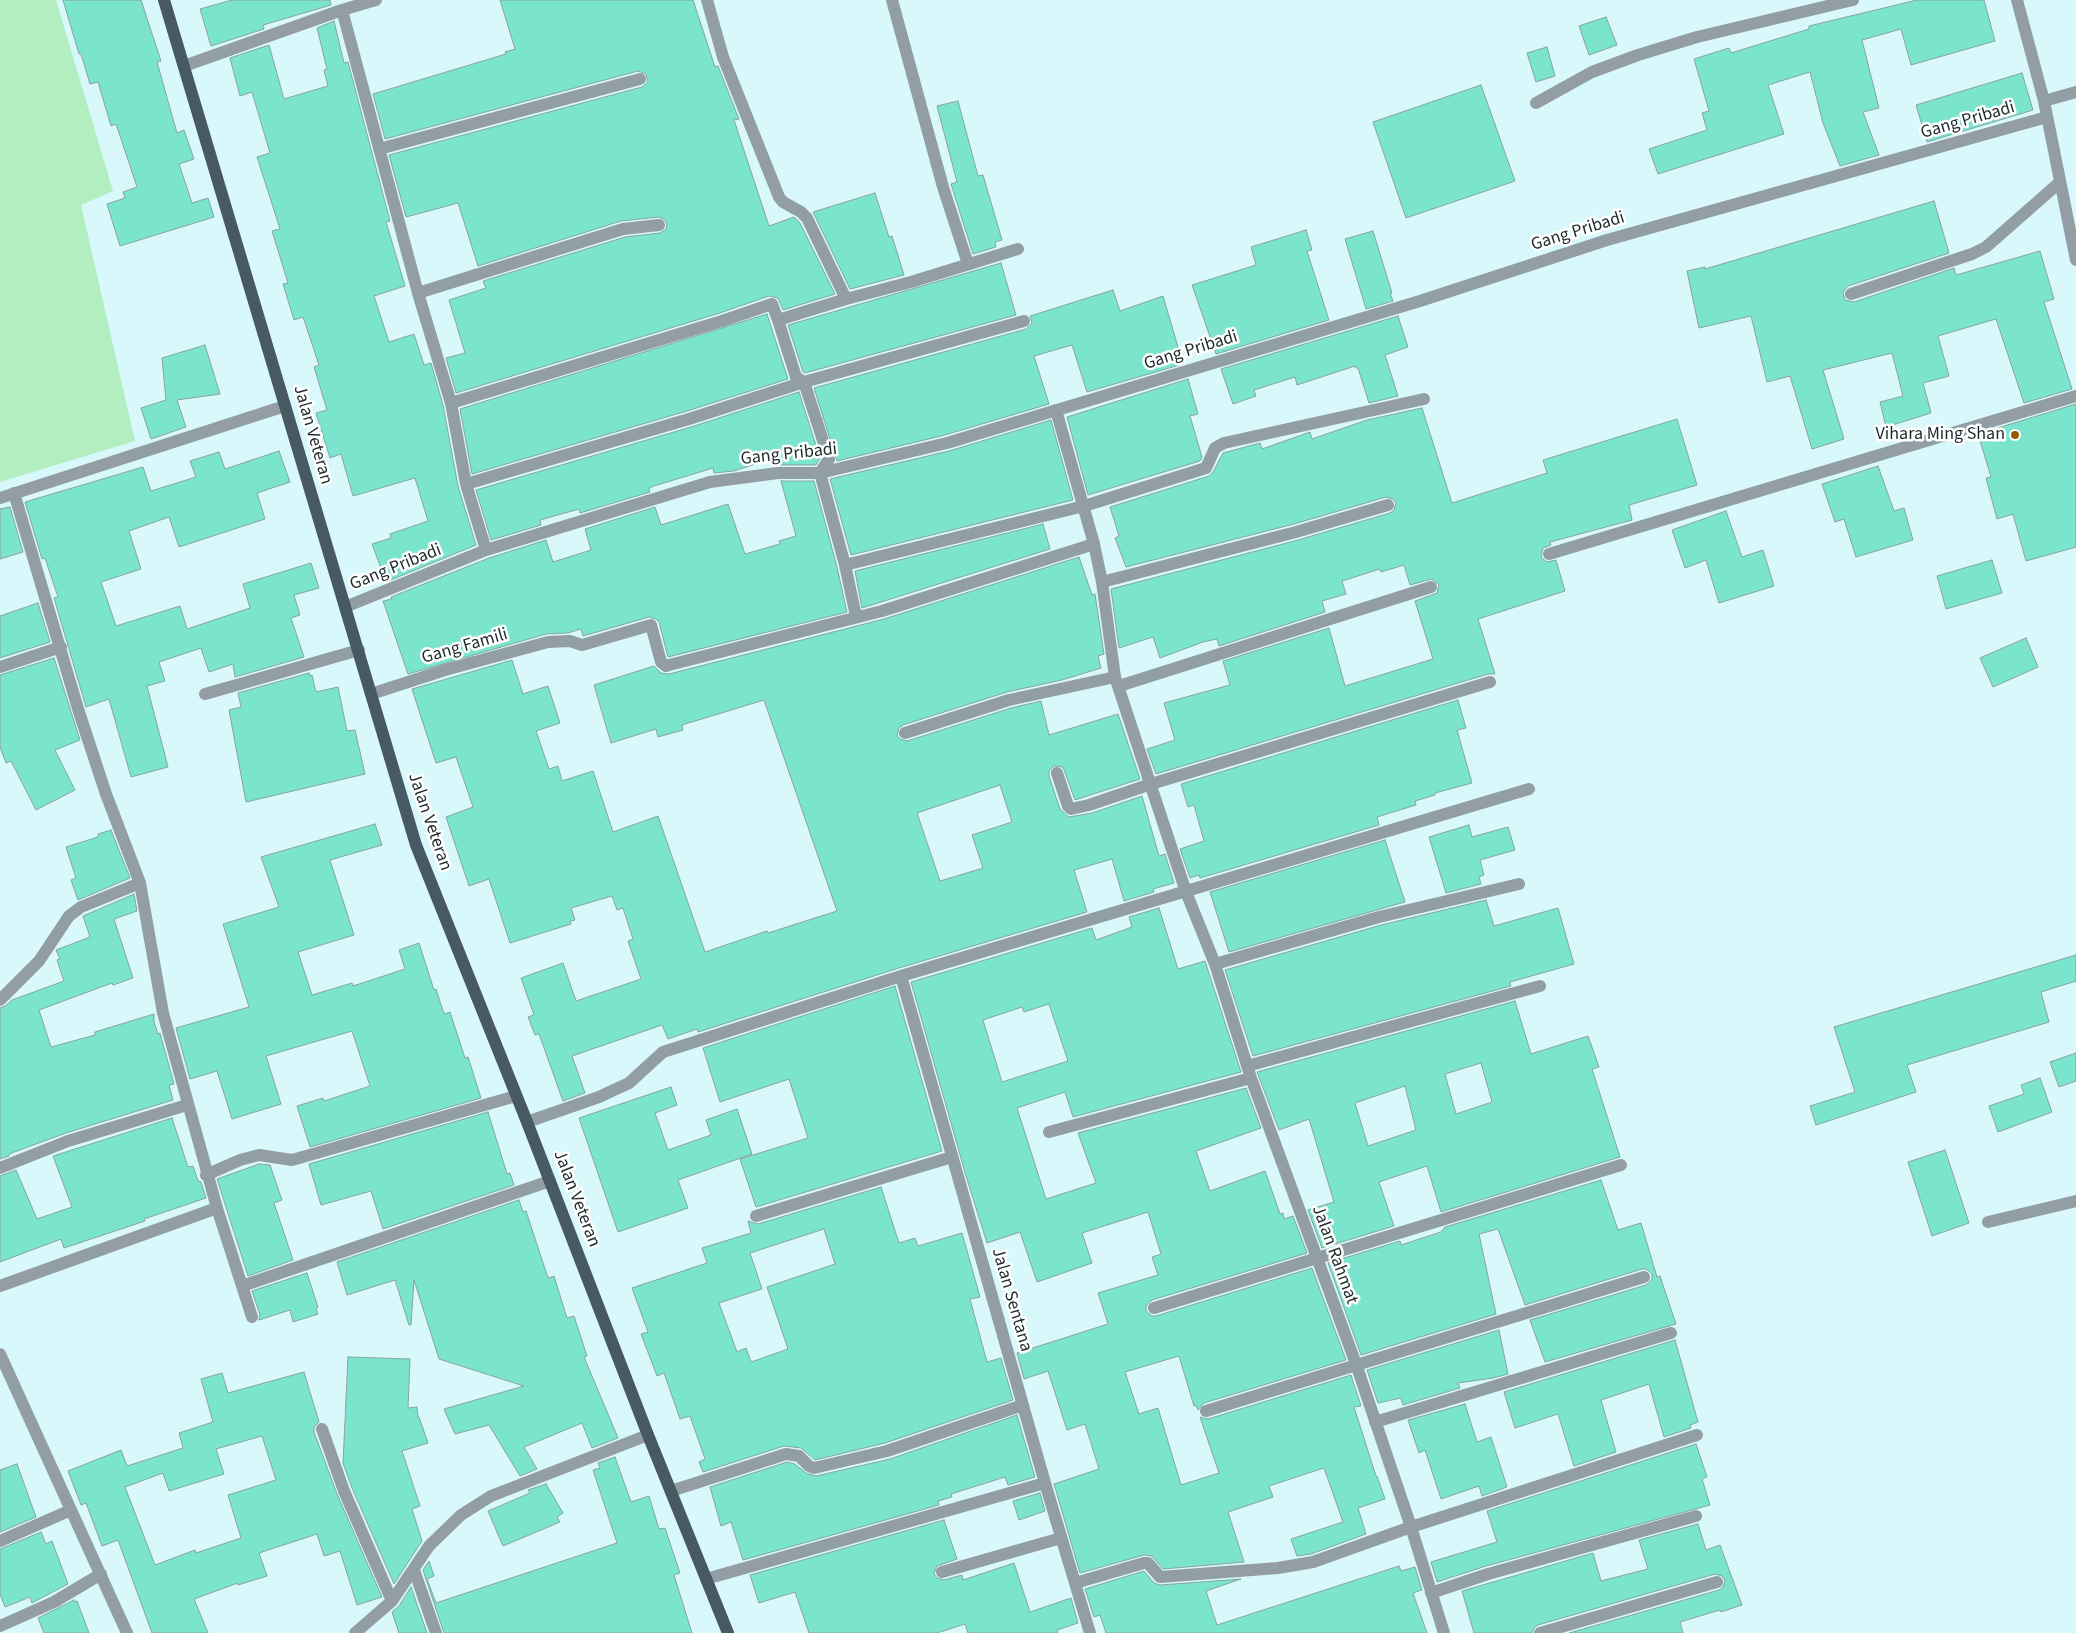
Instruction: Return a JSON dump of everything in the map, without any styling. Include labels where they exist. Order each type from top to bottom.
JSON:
[{"type":"main road","name":"Jalan Veteran","points":[[164,0],[416,844],[728,1633]]},
{"type":"street","points":[[184,66],[342,10],[376,0]]},
{"type":"street","points":[[707,0],[723,57],[779,197],[783,202],[801,212],[807,218],[846,299]]},
{"type":"street","points":[[892,0],[943,187],[968,264]]},
{"type":"street","points":[[1536,103],[1592,72],[1638,54],[1697,37],[1853,0]]},
{"type":"street","points":[[2017,0],[2044,101],[2076,260]]},
{"type":"street","points":[[342,10],[418,293],[452,403],[466,484],[486,550]]},
{"type":"street","points":[[379,149],[640,79]]},
{"type":"street","points":[[2044,101],[2076,92]]},
{"type":"street","name":"Gang Pribadi","points":[[345,607],[486,550],[710,482],[778,473],[820,473],[947,443],[1420,301],[1607,240],[2047,117]]},
{"type":"street","points":[[1851,294],[1972,254],[1986,247],[2060,182]]},
{"type":"street","points":[[418,293],[623,229],[659,225]]},
{"type":"street","points":[[778,320],[1018,249]]},
{"type":"street","points":[[452,403],[713,324],[772,304],[796,377],[804,382],[829,459],[820,473],[846,565],[856,616],[916,601],[1094,544]]},
{"type":"street","points":[[466,484],[689,419],[804,382],[1024,321]]},
{"type":"street","points":[[1549,554],[2076,396]]},
{"type":"street","points":[[846,565],[1084,506],[1206,468],[1216,448],[1224,443],[1424,399]]},
{"type":"street","points":[[0,498],[285,406]]},
{"type":"street","name":"Jalan Rahmat","points":[[1056,410],[1094,544],[1102,582],[1117,681],[1186,892],[1215,964],[1249,1072],[1356,1364],[1411,1527],[1444,1633]]},
{"type":"street","points":[[14,493],[79,712],[103,785],[140,883],[163,1013],[206,1175],[252,1317]]},
{"type":"street","points":[[1102,582],[1296,532],[1388,505]]},
{"type":"street","points":[[905,733],[1008,700],[1117,681],[1431,587]]},
{"type":"street","name":"Gang Famili","points":[[371,694],[514,650],[548,642],[570,641],[582,645],[651,625],[661,662],[666,666],[856,616]]},
{"type":"street","points":[[0,667],[61,647]]},
{"type":"street","points":[[205,694],[359,650]]},
{"type":"street","points":[[1057,773],[1066,802],[1071,809],[1490,682]]},
{"type":"street","points":[[527,1122],[599,1098],[629,1083],[663,1052],[901,976],[1529,789]]},
{"type":"street","points":[[0,1000],[39,961],[69,916],[81,907],[140,883]]},
{"type":"street","points":[[1215,964],[1379,917],[1518,884]]},
{"type":"street","name":"Jalan Sentana","points":[[901,976],[1045,1483],[1090,1633]]},
{"type":"street","points":[[1049,1132],[1540,986]]},
{"type":"street","points":[[206,1175],[240,1160],[259,1155],[292,1160],[516,1096]]},
{"type":"street","points":[[0,1168],[68,1141],[187,1105]]},
{"type":"street","points":[[756,1216],[952,1157]]},
{"type":"street","points":[[1154,1308],[1622,1166]]},
{"type":"street","points":[[242,1286],[550,1181]]},
{"type":"street","points":[[1988,1222],[2076,1200]]},
{"type":"street","points":[[0,1286],[217,1208]]},
{"type":"street","points":[[1206,1411],[1644,1277]]},
{"type":"street","points":[[1375,1422],[1671,1333]]},
{"type":"street","points":[[0,1354],[127,1633]]},
{"type":"street","points":[[671,1491],[786,1454],[798,1456],[814,1468],[887,1451],[1023,1405]]},
{"type":"street","points":[[322,1429],[344,1491],[392,1601]]},
{"type":"street","points":[[355,1633],[392,1601],[429,1546],[461,1515],[491,1496],[648,1434]]},
{"type":"street","points":[[1075,1583],[1144,1563],[1148,1563],[1160,1577],[1278,1568],[1313,1562],[1411,1527],[1698,1435]]},
{"type":"street","points":[[706,1579],[1045,1483]]},
{"type":"street","points":[[0,1541],[71,1510]]},
{"type":"street","points":[[1431,1593],[1488,1574],[1696,1516]]},
{"type":"street","points":[[942,1572],[1061,1538]]},
{"type":"street","points":[[414,1570],[436,1633]]},
{"type":"street","points":[[0,1626],[54,1602],[101,1574]]},
{"type":"street","points":[[1540,1633],[1717,1582]]},
{"type":"green space","points":[[0,0],[56,0],[113,191],[81,205],[135,441],[0,482]]},
{"type":"building","points":[[63,0],[141,0],[161,61],[157,62],[177,133],[184,130],[194,159],[179,164],[192,203],[208,198],[214,217],[120,246],[107,204],[125,198],[123,192],[137,187],[116,124],[111,126],[98,82],[90,84]]},
{"type":"building","points":[[232,0],[330,0],[331,5],[263,25],[264,29],[211,46],[200,9]]},
{"type":"building","points":[[500,0],[693,0],[715,67],[718,66],[739,119],[734,120],[769,226],[794,217],[800,223],[835,294],[783,310],[778,298],[769,296],[720,313],[456,393],[446,358],[465,353],[449,300],[486,288],[483,281],[625,237],[660,233],[666,229],[667,225],[665,220],[659,217],[621,221],[478,266],[458,203],[406,217],[389,155],[642,87],[648,82],[646,74],[638,71],[385,139],[373,94],[506,54],[505,52],[515,49]]},
{"type":"building","points":[[1917,0],[1984,0],[1995,41],[1911,65],[1901,29],[1862,40],[1879,108],[1863,112],[1879,155],[1840,166],[1823,123],[1810,72],[1768,85],[1784,134],[1658,174],[1649,149],[1707,130],[1702,113],[1709,111],[1694,59],[1729,48],[1731,53],[1809,29],[1809,26]]},
{"type":"building","points":[[1606,17],[1617,45],[1589,55],[1579,26]]},
{"type":"building","points":[[334,21],[344,63],[348,62],[390,221],[386,222],[405,286],[374,296],[389,342],[414,334],[424,365],[431,363],[443,405],[458,486],[476,545],[386,582],[372,544],[391,538],[390,534],[428,521],[415,478],[353,496],[341,454],[330,458],[316,413],[327,410],[314,367],[319,365],[303,317],[294,320],[283,284],[288,283],[272,231],[280,229],[257,157],[270,153],[252,92],[240,96],[230,58],[269,45],[284,99],[328,86],[324,70],[327,69],[317,28]]},
{"type":"building","points":[[1547,47],[1555,76],[1536,82],[1527,53]]},
{"type":"building","points":[[2022,73],[2033,110],[1927,142],[1916,105]]},
{"type":"building","points":[[1481,85],[1515,181],[1406,218],[1373,122]]},
{"type":"building","points":[[958,101],[978,176],[983,175],[1002,240],[995,242],[996,247],[973,254],[951,184],[957,182],[937,106]]},
{"type":"building","points":[[875,193],[889,237],[892,236],[904,275],[850,289],[813,212]]},
{"type":"building","points":[[1934,201],[1949,253],[1848,286],[1843,292],[1845,300],[1854,302],[1954,268],[1956,275],[2040,251],[2054,299],[2044,302],[2072,389],[2024,403],[1996,319],[1938,336],[1949,376],[1923,383],[1931,413],[1886,427],[1880,402],[1903,396],[1892,353],[1823,370],[1844,439],[1812,449],[1790,376],[1767,382],[1751,316],[1699,328],[1687,271],[1705,267],[1705,269]]},
{"type":"building","points":[[1306,230],[1312,250],[1307,251],[1329,320],[1216,354],[1192,285],[1256,265],[1251,247]]},
{"type":"building","points":[[1373,231],[1393,301],[1366,309],[1345,239]]},
{"type":"building","points":[[1001,263],[1016,315],[803,372],[788,325]]},
{"type":"building","points":[[1113,290],[1120,311],[1163,296],[1183,364],[1087,392],[1072,345],[1034,356],[1049,404],[945,435],[837,461],[814,388],[1026,329],[1032,323],[1030,316]]},
{"type":"building","points":[[767,314],[788,379],[687,411],[472,474],[460,409]]},
{"type":"building","points":[[1398,316],[1408,347],[1385,355],[1398,396],[1369,403],[1358,368],[1355,366],[1297,385],[1295,377],[1254,390],[1256,396],[1233,404],[1221,369]]},
{"type":"building","points":[[205,345],[220,394],[177,400],[186,427],[151,439],[141,408],[166,400],[162,358]]},
{"type":"building","points":[[1188,379],[1198,414],[1190,416],[1202,457],[1200,461],[1088,495],[1067,417]]},
{"type":"building","points":[[799,392],[820,458],[816,465],[777,465],[776,461],[772,462],[771,459],[734,471],[714,473],[713,468],[654,486],[649,488],[650,492],[580,513],[579,509],[540,520],[541,525],[491,540],[476,490],[691,427]]},
{"type":"building","points":[[2076,404],[2076,547],[2026,561],[2013,514],[1997,519],[1986,478],[1991,477],[1978,434]]},
{"type":"building","points":[[1422,408],[1452,503],[1547,473],[1543,460],[1677,419],[1697,485],[1629,505],[1632,520],[1550,542],[1551,545],[1543,548],[1541,557],[1547,562],[1556,560],[1565,591],[1478,619],[1495,674],[1488,674],[1156,774],[1147,749],[1175,740],[1164,703],[1230,685],[1223,661],[1329,628],[1345,686],[1433,659],[1415,601],[1437,593],[1439,585],[1432,579],[1410,585],[1404,565],[1381,572],[1380,569],[1342,581],[1346,594],[1322,601],[1325,612],[1219,646],[1217,639],[1203,642],[1160,658],[1153,637],[1119,648],[1111,589],[1298,540],[1390,513],[1394,510],[1396,503],[1393,499],[1386,497],[1294,524],[1126,567],[1115,538],[1119,536],[1110,507],[1209,476],[1223,453],[1260,443],[1262,449],[1310,432],[1312,439],[1367,420]]},
{"type":"building","points":[[1051,420],[1073,500],[851,555],[830,479],[949,451]]},
{"type":"building","points":[[279,451],[290,482],[257,493],[265,519],[179,547],[169,517],[129,531],[141,569],[101,582],[116,626],[180,606],[187,629],[250,608],[243,584],[311,563],[319,588],[294,595],[300,615],[291,618],[304,657],[235,677],[233,664],[209,672],[201,648],[159,662],[165,681],[147,686],[168,767],[131,777],[109,699],[86,707],[54,598],[58,597],[45,558],[42,559],[25,502],[143,467],[151,491],[196,477],[190,461],[219,452],[225,469]]},
{"type":"building","points":[[1878,466],[1894,511],[1904,508],[1913,540],[1856,557],[1844,519],[1835,522],[1822,484]]},
{"type":"building","points":[[781,481],[814,481],[847,612],[668,657],[659,622],[649,617],[583,636],[581,629],[568,633],[546,634],[408,674],[383,601],[392,599],[391,597],[489,558],[546,540],[553,562],[591,550],[585,529],[655,507],[661,525],[728,504],[745,554],[780,544],[779,541],[796,536]]},
{"type":"building","points":[[10,507],[23,552],[0,559],[0,509]]},
{"type":"building","points":[[1726,511],[1742,557],[1763,550],[1774,586],[1719,603],[1706,560],[1685,568],[1672,530]]},
{"type":"building","points":[[1043,524],[1050,549],[862,608],[855,571]]},
{"type":"building","points":[[1079,557],[1092,595],[1095,594],[1104,654],[1098,656],[1101,668],[1062,680],[1007,692],[903,725],[899,728],[897,735],[900,739],[907,741],[1011,708],[1041,701],[1049,735],[1118,714],[1140,779],[1075,800],[1063,767],[1054,766],[1049,771],[1049,776],[1060,809],[1069,817],[1092,813],[1142,796],[1159,856],[1165,854],[1174,883],[1153,889],[1154,892],[1124,901],[1112,859],[1074,870],[1087,912],[899,968],[698,1032],[697,1029],[668,1039],[662,1025],[572,1056],[585,1093],[563,1101],[539,1034],[535,1035],[528,1017],[534,1015],[521,978],[563,963],[576,1001],[641,979],[628,941],[633,939],[623,908],[617,910],[612,896],[571,908],[575,920],[570,921],[571,924],[510,943],[489,879],[469,886],[446,817],[473,807],[456,757],[436,763],[412,689],[512,660],[523,694],[548,686],[560,723],[536,731],[549,769],[558,766],[562,781],[593,771],[613,832],[658,816],[705,952],[767,931],[768,933],[837,911],[764,700],[682,725],[683,730],[658,737],[656,729],[611,743],[594,685],[654,666],[661,673],[669,674],[884,619]],"holes":[[[1000,785],[1012,822],[972,835],[983,868],[940,881],[917,813]]]},
{"type":"building","points":[[1992,560],[2002,593],[1946,609],[1937,576]]},
{"type":"building","points":[[38,603],[50,642],[0,658],[0,616]]},
{"type":"building","points":[[2026,638],[2038,667],[1993,687],[1980,658]]},
{"type":"building","points":[[54,658],[80,740],[55,750],[75,790],[36,810],[11,761],[6,763],[0,747],[0,675]]},
{"type":"building","points":[[309,673],[310,676],[312,675],[316,692],[338,687],[347,731],[355,730],[365,774],[246,802],[229,710],[241,707],[238,693]]},
{"type":"building","points":[[1458,700],[1466,728],[1457,730],[1472,783],[1435,793],[1435,795],[1415,801],[1416,805],[1377,817],[1379,825],[1200,878],[1199,875],[1190,878],[1180,849],[1204,841],[1194,805],[1188,807],[1181,784]]},
{"type":"building","points":[[375,824],[382,845],[330,860],[354,935],[298,952],[312,995],[352,983],[353,986],[405,969],[399,950],[419,943],[434,990],[436,989],[444,1014],[450,1012],[465,1058],[468,1057],[481,1098],[310,1147],[297,1106],[323,1098],[324,1101],[370,1086],[352,1031],[266,1056],[281,1104],[232,1119],[217,1071],[190,1079],[176,1028],[249,1007],[223,924],[279,907],[261,857]]},
{"type":"building","points":[[1469,825],[1472,837],[1508,827],[1515,850],[1480,860],[1484,875],[1479,877],[1481,884],[1446,893],[1429,837]]},
{"type":"building","points":[[111,830],[130,878],[78,900],[71,880],[76,878],[66,847],[98,837],[98,834]]},
{"type":"building","points":[[1385,840],[1405,902],[1229,952],[1210,892]]},
{"type":"building","points":[[134,894],[137,911],[114,919],[133,978],[113,985],[112,983],[39,1010],[51,1047],[95,1035],[95,1032],[154,1014],[154,1022],[158,1034],[160,1033],[174,1084],[169,1085],[173,1100],[66,1133],[0,1159],[0,1008],[12,1000],[64,981],[57,960],[60,959],[56,950],[90,937],[83,916]]},
{"type":"building","points":[[1486,900],[1494,926],[1558,908],[1574,964],[1510,982],[1511,986],[1253,1056],[1225,970],[1381,925]]},
{"type":"building","points":[[1159,908],[1178,969],[1205,961],[1241,1072],[1073,1117],[1065,1092],[1017,1108],[1046,1199],[1096,1183],[1078,1133],[1246,1088],[1261,1128],[1196,1151],[1210,1191],[1265,1171],[1280,1214],[1283,1213],[1284,1219],[1293,1216],[1307,1253],[1152,1300],[1146,1306],[1146,1311],[1152,1316],[1156,1316],[1312,1268],[1346,1360],[1204,1403],[1198,1410],[1196,1405],[1194,1406],[1179,1356],[1125,1372],[1139,1414],[1158,1408],[1181,1485],[1219,1473],[1200,1417],[1208,1419],[1351,1375],[1361,1406],[1354,1407],[1385,1499],[1358,1508],[1366,1534],[1311,1554],[1297,1556],[1291,1539],[1343,1522],[1324,1468],[1269,1486],[1273,1497],[1228,1512],[1244,1562],[1163,1569],[1152,1556],[1144,1555],[1080,1573],[1054,1484],[1099,1469],[1085,1424],[1067,1430],[1048,1371],[1024,1379],[1017,1353],[1108,1324],[1098,1293],[1158,1275],[1152,1257],[1161,1254],[1148,1212],[1082,1233],[1092,1263],[1037,1282],[1020,1232],[987,1243],[966,1176],[911,982],[1092,928],[1096,940],[1132,927],[1129,917]],"holes":[[[1049,1004],[1068,1061],[1002,1082],[983,1020],[1022,1007],[1024,1012]]]},
{"type":"building","points":[[2076,955],[2076,981],[2041,992],[2049,1022],[1907,1065],[1916,1092],[1816,1125],[1810,1106],[1855,1092],[1834,1027]]},
{"type":"building","points":[[895,986],[942,1151],[756,1207],[740,1159],[808,1138],[789,1079],[720,1102],[703,1048]]},
{"type":"building","points":[[1515,1001],[1531,1054],[1588,1036],[1599,1067],[1592,1069],[1620,1157],[1441,1212],[1427,1166],[1379,1182],[1394,1226],[1322,1248],[1308,1210],[1334,1202],[1309,1119],[1279,1130],[1257,1072]],"holes":[[[1481,1063],[1492,1102],[1456,1114],[1445,1074]],[[1405,1086],[1416,1130],[1368,1146],[1355,1103]]]},
{"type":"building","points":[[2076,1053],[2076,1081],[2059,1087],[2050,1062]]},
{"type":"building","points":[[2040,1078],[2052,1112],[1998,1132],[1989,1106],[2024,1094],[2021,1085]]},
{"type":"building","points":[[671,1087],[677,1105],[655,1113],[668,1150],[711,1135],[706,1120],[737,1109],[752,1154],[678,1180],[688,1208],[618,1232],[579,1118]]},
{"type":"building","points":[[488,1112],[507,1174],[510,1173],[514,1185],[383,1229],[371,1191],[321,1205],[309,1164]]},
{"type":"building","points":[[172,1118],[188,1167],[193,1166],[206,1198],[64,1248],[61,1239],[0,1262],[0,1176],[16,1170],[37,1219],[72,1207],[53,1156]]},
{"type":"building","points":[[1945,1150],[1969,1223],[1932,1236],[1908,1162]]},
{"type":"building","points":[[259,1164],[270,1165],[282,1200],[274,1203],[293,1260],[248,1276],[217,1179]]},
{"type":"building","points":[[1601,1180],[1618,1230],[1641,1223],[1657,1277],[1660,1276],[1676,1324],[1545,1362],[1530,1320],[1646,1285],[1652,1279],[1652,1274],[1646,1269],[1642,1269],[1525,1305],[1498,1229],[1479,1234],[1496,1314],[1361,1355],[1328,1263],[1400,1241],[1401,1245],[1441,1232],[1445,1227]]},
{"type":"building","points":[[881,1187],[899,1243],[915,1238],[918,1246],[962,1233],[980,1297],[970,1299],[987,1362],[1001,1358],[1013,1400],[885,1443],[815,1460],[801,1448],[784,1446],[703,1472],[699,1462],[705,1459],[690,1416],[680,1419],[664,1373],[657,1376],[641,1334],[648,1332],[632,1288],[707,1263],[702,1248],[751,1233],[748,1221],[758,1224]],"holes":[[[824,1229],[835,1264],[767,1287],[788,1349],[751,1362],[746,1348],[737,1352],[719,1303],[762,1289],[750,1253]]]},
{"type":"building","points":[[519,1200],[523,1212],[526,1211],[548,1278],[554,1276],[567,1318],[574,1316],[587,1356],[584,1357],[618,1438],[592,1448],[582,1423],[524,1447],[537,1469],[520,1476],[489,1425],[455,1434],[444,1409],[524,1386],[439,1359],[414,1280],[411,1325],[409,1325],[395,1280],[347,1295],[337,1262]]},
{"type":"building","points":[[307,1273],[318,1307],[316,1308],[318,1314],[293,1322],[290,1310],[259,1320],[260,1315],[252,1291]]},
{"type":"building","points":[[1499,1330],[1508,1374],[1458,1383],[1460,1388],[1403,1405],[1401,1398],[1378,1403],[1367,1370]]},
{"type":"building","points":[[1675,1340],[1698,1422],[1690,1425],[1691,1428],[1664,1437],[1649,1384],[1601,1400],[1616,1452],[1574,1466],[1558,1414],[1515,1428],[1504,1392]]},
{"type":"building","points":[[348,1357],[410,1359],[408,1408],[417,1407],[418,1417],[428,1443],[402,1451],[420,1506],[412,1509],[422,1541],[394,1584],[343,1463]]},
{"type":"building","points":[[304,1372],[319,1422],[314,1427],[314,1432],[337,1494],[382,1597],[357,1605],[340,1551],[324,1556],[317,1534],[259,1553],[267,1576],[238,1585],[238,1583],[194,1599],[208,1633],[152,1633],[118,1540],[102,1546],[86,1503],[81,1505],[68,1471],[121,1450],[127,1466],[183,1448],[179,1433],[213,1422],[201,1379],[222,1373],[228,1393]],"holes":[[[262,1436],[276,1480],[228,1495],[241,1538],[196,1553],[195,1550],[155,1565],[125,1487],[163,1473],[169,1491],[224,1474],[216,1449]]]},
{"type":"building","points":[[1465,1404],[1477,1442],[1491,1437],[1507,1487],[1482,1496],[1479,1486],[1441,1499],[1425,1450],[1419,1453],[1408,1420]]},
{"type":"building","points":[[1017,1415],[1035,1477],[1008,1485],[1005,1477],[951,1494],[952,1497],[938,1501],[939,1505],[743,1560],[731,1522],[721,1526],[710,1487],[787,1462],[795,1464],[806,1473],[816,1476],[890,1459]]},
{"type":"building","points":[[1696,1444],[1707,1477],[1702,1479],[1710,1505],[1486,1566],[1437,1582],[1431,1562],[1497,1542],[1487,1511]]},
{"type":"building","points":[[615,1457],[631,1502],[649,1496],[659,1529],[665,1528],[680,1573],[674,1575],[692,1633],[444,1633],[423,1570],[429,1561],[434,1576],[427,1579],[436,1603],[617,1543],[593,1470],[600,1468],[598,1463]]},
{"type":"building","points":[[17,1464],[36,1517],[0,1532],[0,1470]]},
{"type":"building","points":[[546,1484],[563,1513],[557,1517],[560,1522],[503,1546],[488,1511],[530,1493],[528,1490]]},
{"type":"building","points":[[1040,1493],[1045,1511],[1019,1520],[1013,1501]]},
{"type":"building","points":[[944,1520],[957,1559],[937,1566],[934,1574],[937,1578],[944,1580],[962,1575],[963,1580],[1014,1563],[1030,1612],[1071,1598],[1078,1623],[1057,1630],[1058,1633],[968,1633],[965,1624],[937,1633],[809,1633],[795,1592],[759,1603],[750,1575]]},
{"type":"building","points":[[1698,1524],[1706,1550],[1720,1545],[1742,1605],[1680,1622],[1683,1633],[1569,1633],[1719,1590],[1723,1587],[1725,1580],[1722,1576],[1715,1574],[1538,1625],[1532,1633],[1474,1633],[1462,1591],[1593,1553],[1601,1581],[1648,1569],[1639,1540]]},
{"type":"building","points":[[41,1532],[46,1544],[52,1541],[68,1584],[32,1603],[30,1597],[5,1607],[0,1594],[0,1549]]},
{"type":"building","points":[[1399,1566],[1401,1571],[1415,1567],[1422,1590],[1413,1593],[1427,1633],[1106,1633],[1100,1615],[1094,1617],[1085,1589],[1144,1571],[1154,1583],[1160,1585],[1241,1579],[1206,1591],[1217,1625]]},
{"type":"building","points":[[411,1587],[427,1633],[399,1633],[392,1612],[399,1606]]},
{"type":"building","points":[[74,1600],[75,1602],[77,1601],[89,1633],[44,1633],[38,1618]]},
{"type":"place","name":"Vihara Ming Shan","points":[[2015,435]]}]
